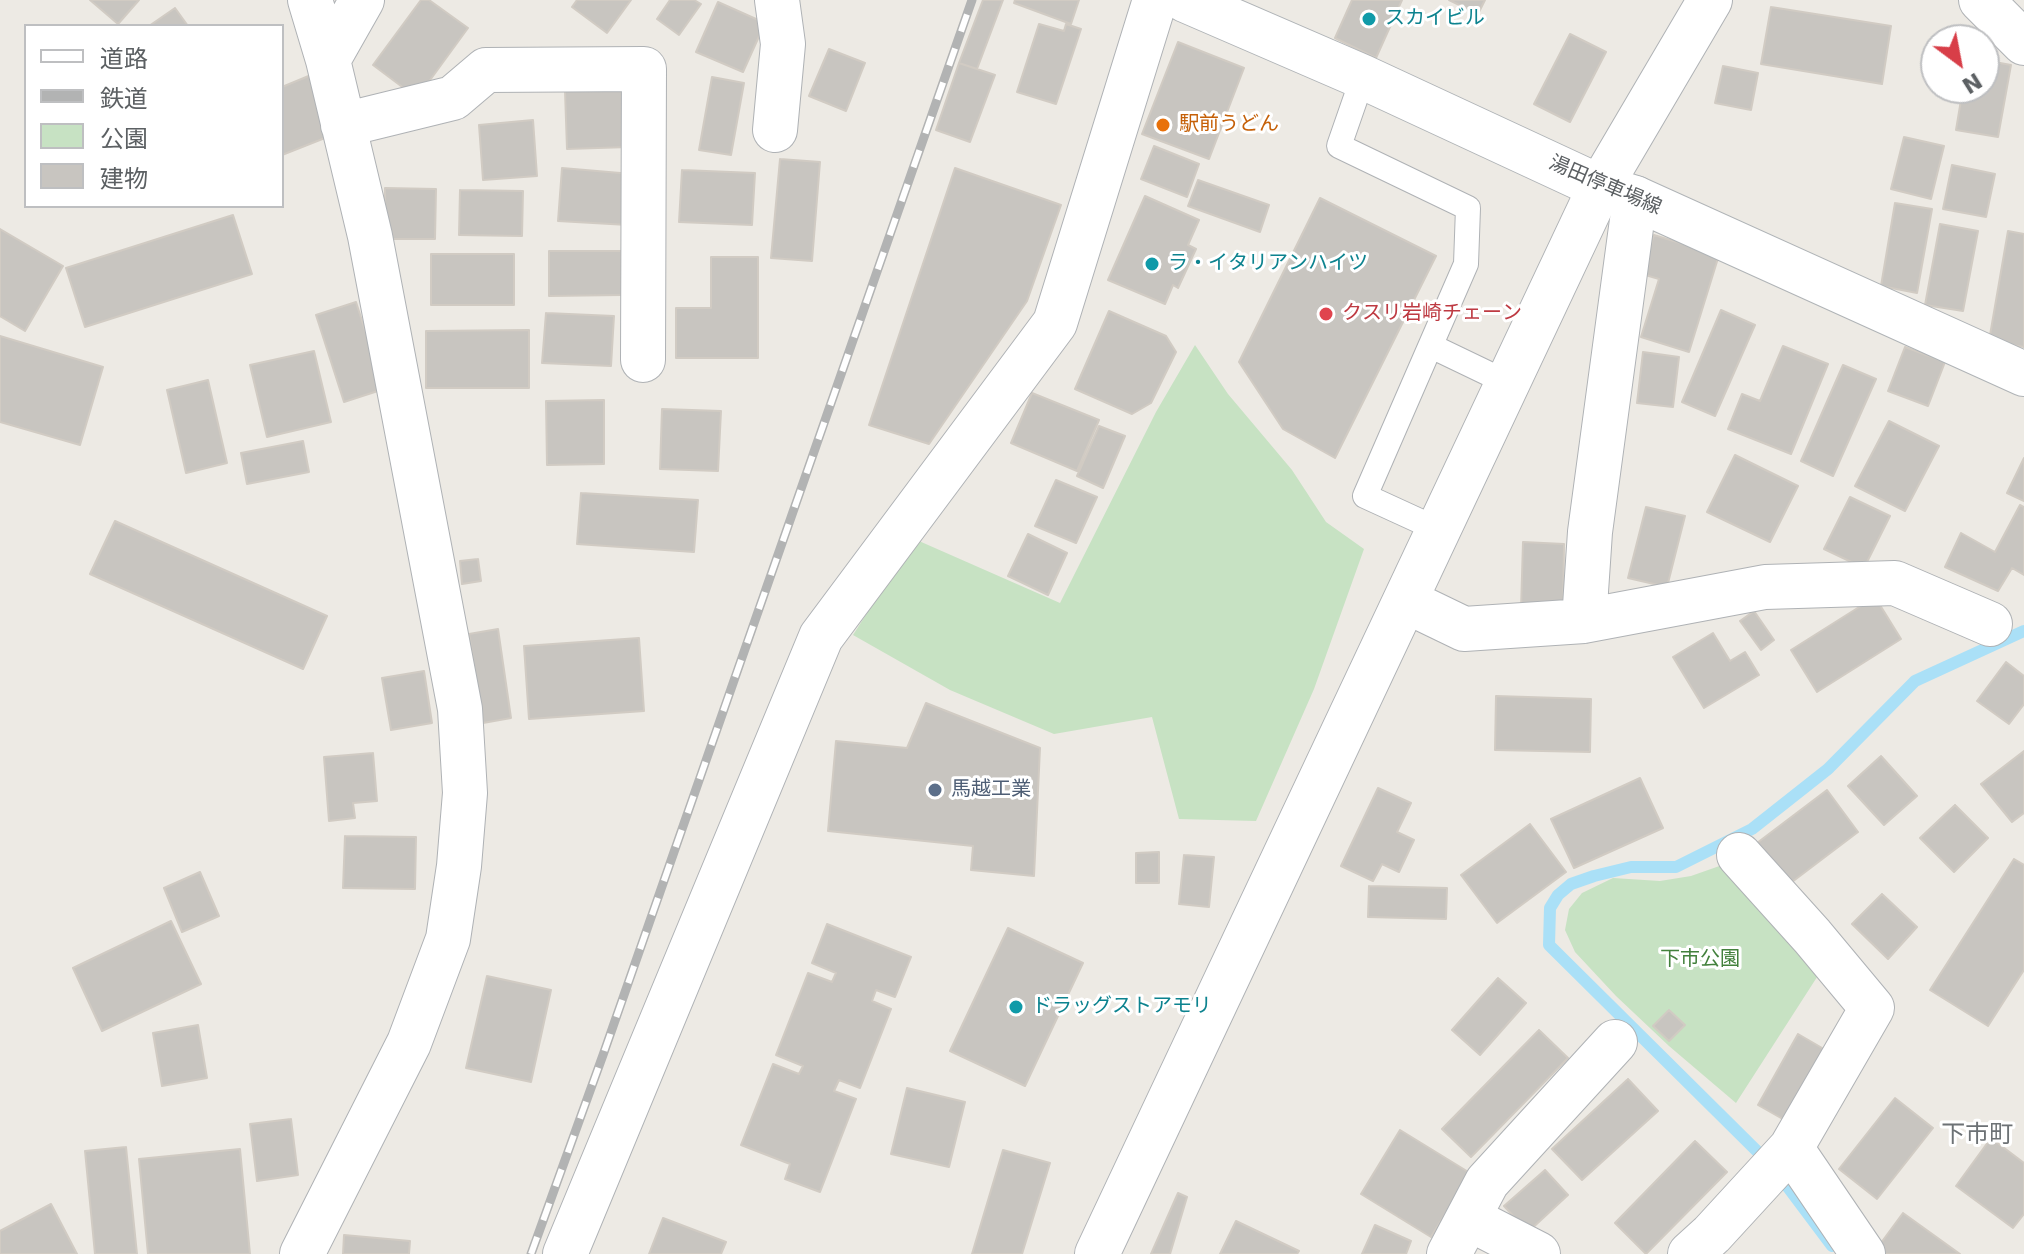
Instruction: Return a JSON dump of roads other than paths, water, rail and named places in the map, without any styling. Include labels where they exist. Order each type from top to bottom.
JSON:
[{"type":"street","points":[[302,1254],[409,1043],[448,939],[459,866],[465,793],[460,709],[370,236],[328,60],[310,0]]},
{"type":"street","points":[[328,60],[362,0]]},
{"type":"street","points":[[775,130],[783,44],[777,0]]},
{"type":"street","points":[[565,1254],[821,637],[1055,323],[1155,0]]},
{"type":"street","name":"湯田停車場線","points":[[1185,0],[2024,374]]},
{"type":"street","points":[[1097,1254],[1508,383],[1618,192],[1710,0]]},
{"type":"street","points":[[1981,0],[2024,43]]},
{"type":"street","points":[[343,125],[453,98],[486,70],[644,69],[643,360]]},
{"type":"street","points":[[1584,621],[1618,192]]},
{"type":"street","points":[[1406,601],[1464,629],[1584,621],[1765,587],[1895,583],[1990,624]]},
{"type":"street","points":[[1690,1254],[1791,1148],[1872,1008],[1739,855]]},
{"type":"street","points":[[1538,1254],[1459,1236],[1487,1182],[1615,1042]]},
{"type":"street","points":[[1791,1148],[1863,1254]]},
{"type":"lane","points":[[1363,77],[1339,146],[1468,208],[1466,264],[1365,496],[1437,529]]},
{"type":"lane","points":[[1431,346],[1508,383]]},
{"type":"waterway","points":[[1832,1246],[1772,1166],[1549,945],[1550,908],[1558,895],[1571,884],[1631,867],[1676,867],[1752,829],[1828,769],[1915,681],[2024,631]]},
{"type":"railway","points":[[531,1254],[972,0]]},
{"type":"place","name":"スカイビル","points":[[1369,19]]},
{"type":"place","name":"駅前うどん","points":[[1163,125]]},
{"type":"place","name":"ラ・イタリアンハイツ","points":[[1152,264]]},
{"type":"place","name":"クスリ岩崎チェーン","points":[[1326,314]]},
{"type":"place","name":"馬越工業","points":[[935,790]]},
{"type":"place","name":"ドラッグストアモリ","points":[[1016,1007]]},
{"type":"district","name":"下市町","points":[[1977,1136]]},
{"type":"park label","name":"下市公園","points":[[1700,960]]}]
